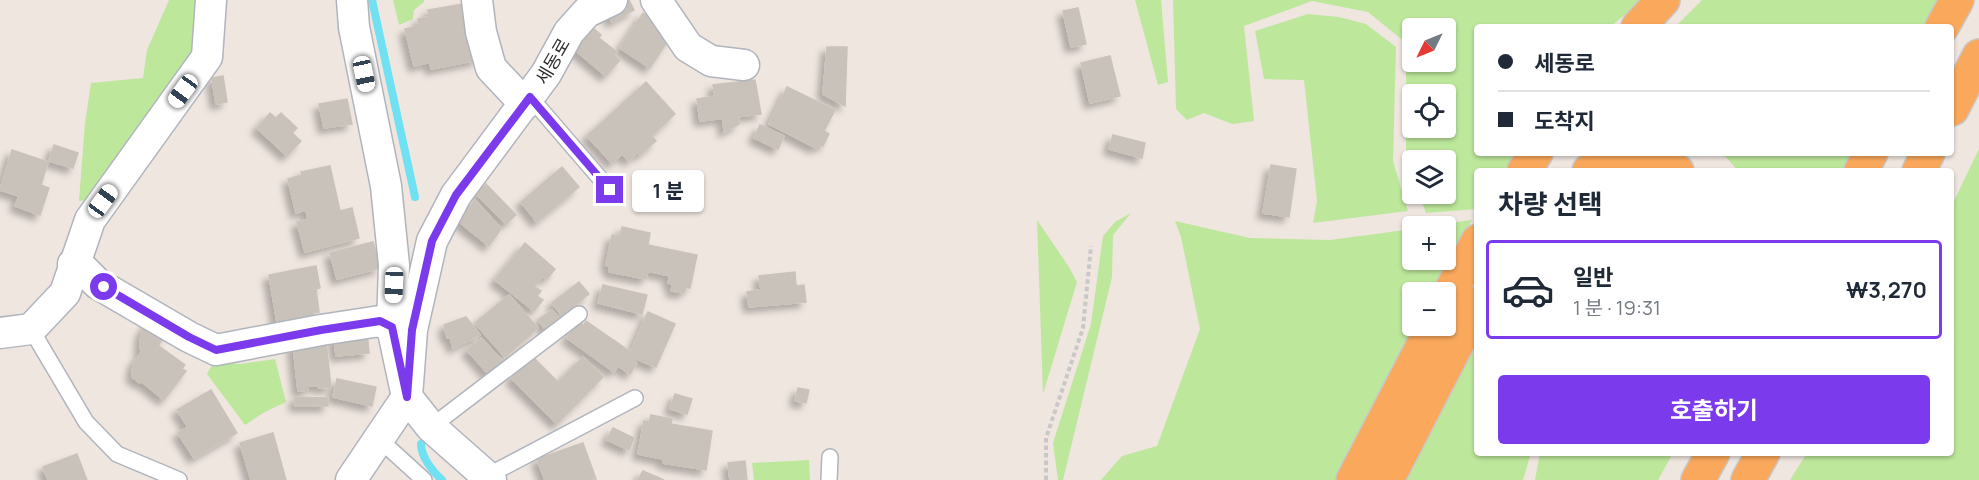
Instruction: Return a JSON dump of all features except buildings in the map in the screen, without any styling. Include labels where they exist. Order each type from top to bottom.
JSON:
[{"type":"highway","points":[[1641,24],[1663,0]]},
{"type":"highway","points":[[1944,24],[1957,0]]},
{"type":"highway","points":[[1954,105],[1979,56]]},
{"type":"highway","points":[[1596,168],[1602,165],[1636,162],[1663,168]]},
{"type":"highway","points":[[1456,282],[1474,248]]},
{"type":"highway","points":[[1387,480],[1474,311]]},
{"type":"highway","points":[[1353,480],[1428,336]]},
{"type":"highway","points":[[1677,480],[1689,456]]},
{"type":"highway","points":[[1698,480],[1711,456]]},
{"type":"highway","points":[[1748,480],[1761,456]]},
{"type":"street","points":[[0,333],[31,329],[65,293],[73,264],[90,220],[207,57],[211,0]]},
{"type":"street","points":[[352,0],[354,27],[386,186],[394,265],[392,327],[407,397],[431,427],[489,478]]},
{"type":"street","points":[[477,0],[481,32],[491,68],[527,101]]},
{"type":"street","name":"세동로","points":[[407,397],[412,330],[432,241],[456,195],[546,74],[569,32],[587,12],[612,0]]},
{"type":"street","points":[[656,0],[688,47],[711,61],[744,65]]},
{"type":"street","points":[[73,264],[82,268],[98,284],[189,337],[216,350],[380,321],[392,327]]},
{"type":"street","points":[[351,480],[407,397]]},
{"type":"lane","points":[[527,101],[610,190]]},
{"type":"lane","points":[[431,427],[579,314]]},
{"type":"lane","points":[[31,329],[86,422],[117,454],[178,480]]},
{"type":"lane","points":[[489,478],[635,398]]},
{"type":"lane","points":[[379,439],[424,480]]},
{"type":"lane","points":[[829,480],[830,457]]},
{"type":"path","points":[[1046,480],[1046,438],[1083,328],[1091,246]]},
{"type":"green space","points":[[169,0],[200,0],[197,46],[88,200],[79,201],[85,123],[91,83],[143,78],[147,50]]},
{"type":"green space","points":[[393,0],[424,0],[424,2],[414,10],[413,19],[399,25]]},
{"type":"green space","points":[[1135,0],[1161,0],[1168,82],[1158,85]]},
{"type":"green space","points":[[1173,0],[1642,0],[1614,24],[1474,24],[1474,156],[1518,156],[1510,168],[1474,168],[1474,209],[1426,213],[1423,204],[1456,204],[1456,150],[1406,150],[1406,138],[1456,138],[1456,84],[1406,84],[1406,72],[1456,72],[1456,18],[1402,18],[1402,40],[1368,12],[1312,1],[1244,26],[1254,121],[1232,124],[1204,113],[1187,120],[1176,109]]},
{"type":"green space","points":[[1702,0],[1939,0],[1926,24],[1678,24]]},
{"type":"green space","points":[[1308,14],[1339,17],[1366,24],[1396,47],[1393,161],[1402,191],[1402,204],[1406,204],[1408,211],[1313,223],[1317,201],[1304,80],[1264,79],[1255,31]]},
{"type":"green space","points":[[1979,149],[1979,480],[1790,480],[1805,456],[1954,456],[1954,201]]},
{"type":"green space","points":[[1723,156],[1853,156],[1847,168],[1735,168]]},
{"type":"green space","points":[[1131,213],[1113,235],[1112,277],[1063,480],[1058,480],[1053,443],[1091,324],[1103,236],[1115,222]]},
{"type":"green space","points":[[1037,220],[1077,282],[1043,394]]},
{"type":"green space","points":[[1472,220],[1456,251],[1456,222]]},
{"type":"green space","points":[[1175,221],[1250,238],[1330,240],[1402,230],[1402,270],[1446,270],[1440,282],[1402,282],[1402,336],[1413,336],[1338,480],[1101,480],[1122,456],[1157,446],[1200,329],[1181,237]]},
{"type":"green space","points":[[1474,343],[1474,456],[1530,456],[1523,480],[1405,480]]},
{"type":"green space","points":[[275,359],[286,402],[245,425],[207,374],[214,361],[240,364]]},
{"type":"green space","points":[[1539,456],[1671,456],[1658,480],[1535,480]]},
{"type":"green space","points":[[809,460],[810,480],[754,480],[752,463]]},
{"type":"waterway","points":[[372,0],[415,197]]},
{"type":"waterway","points":[[421,444],[425,459],[442,480]]},
{"type":"route","points":[[104,287],[189,337],[216,350],[380,321],[392,327],[407,397],[412,330],[432,241],[456,195],[530,97],[610,190]]}]
